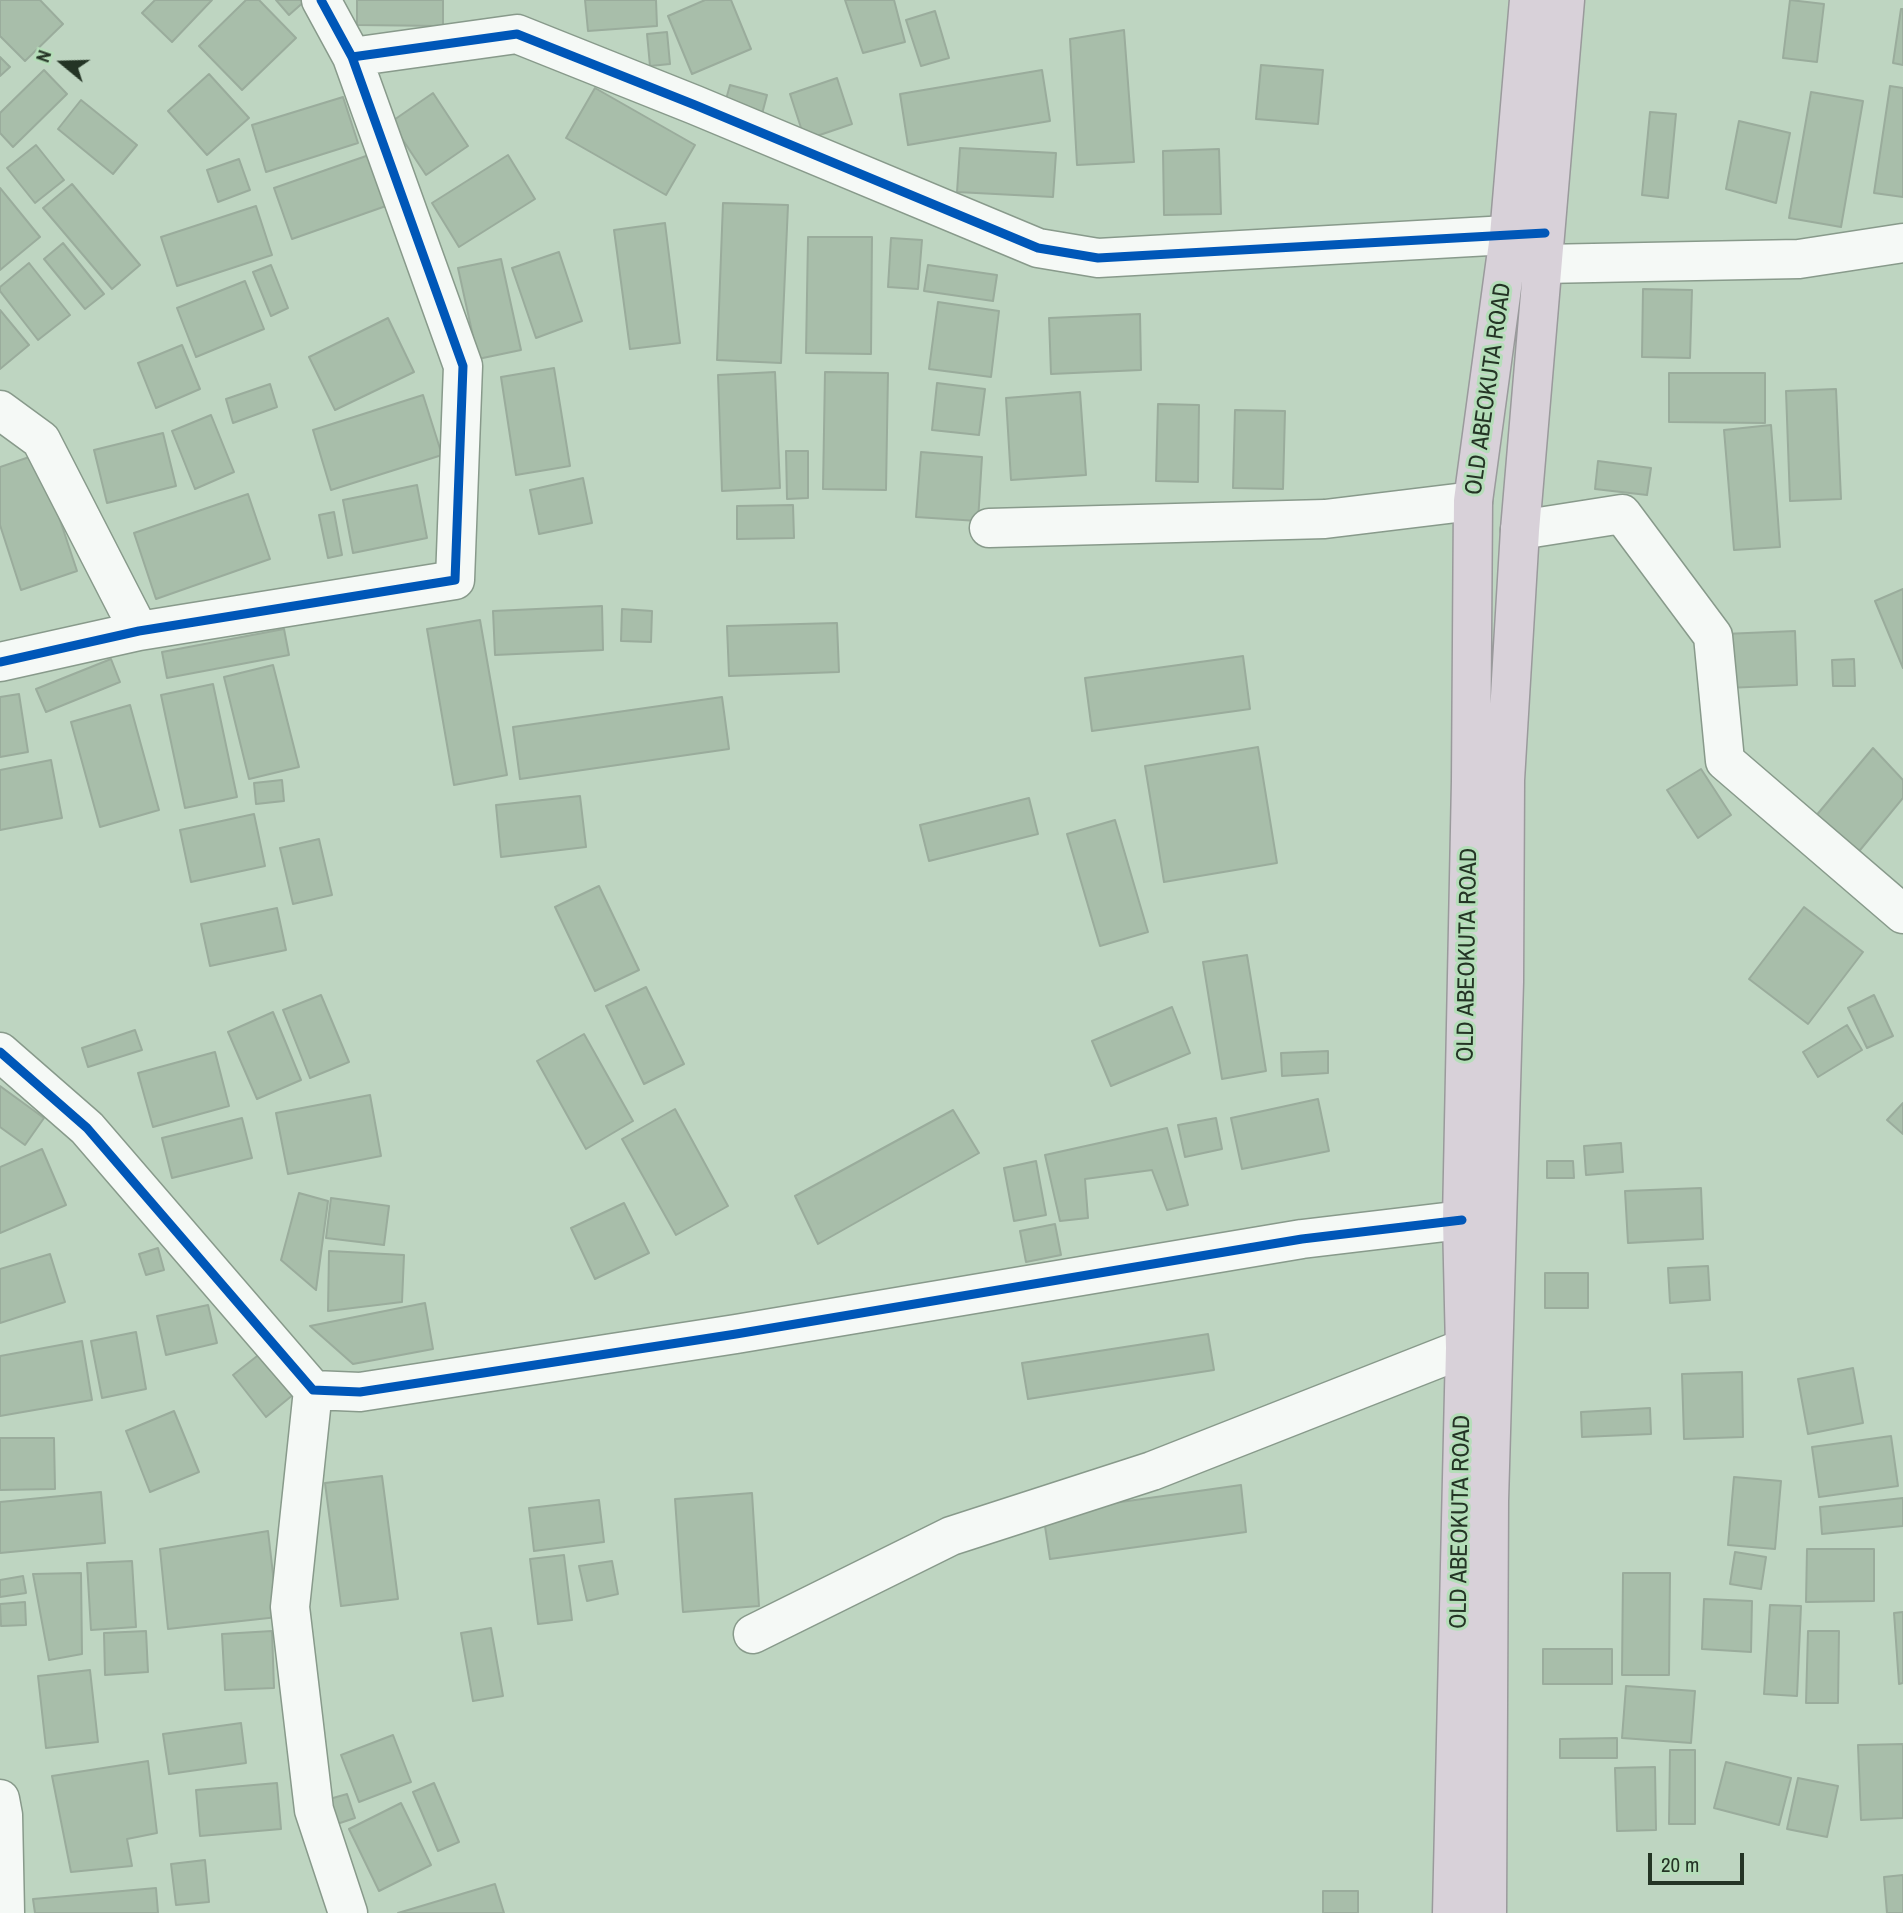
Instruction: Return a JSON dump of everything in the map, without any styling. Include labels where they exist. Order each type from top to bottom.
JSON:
[{"type":"highway","name":"OLD ABEOKUTA ROAD","points":[[1487,1913],[1489,1501],[1504,982],[1505,780],[1520,530],[1532,244],[1529,0]]},
{"type":"highway","name":"OLD ABEOKUTA ROAD","points":[[1452,1913],[1465,1348],[1462,1220],[1471,794],[1473,501],[1532,244],[1565,0]]},
{"type":"street","points":[[0,662],[139,631],[454,580],[463,366],[352,57],[321,0]]},
{"type":"street","points":[[352,57],[517,34],[1038,248],[1098,258],[1532,244],[1799,259],[1903,243]]},
{"type":"street","points":[[0,410],[41,440],[139,631]]},
{"type":"street","points":[[989,527],[1325,519],[1473,501]]},
{"type":"street","points":[[1520,530],[1622,514],[1713,636],[1725,761],[1903,914]]},
{"type":"street","points":[[0,1052],[87,1128],[313,1390],[360,1392],[736,1334],[1302,1239],[1462,1220]]},
{"type":"street","points":[[753,1634],[951,1536],[1152,1471],[1465,1348]]},
{"type":"street","points":[[313,1390],[290,1607],[314,1810],[348,1913]]},
{"type":"street","points":[[0,1799],[4,1815],[5,1913]]},
{"type":"building","points":[[0,0],[40,0],[63,24],[25,61],[0,36]]},
{"type":"building","points":[[155,0],[212,0],[172,42],[142,13]]},
{"type":"building","points":[[246,0],[259,0],[296,38],[242,90],[199,46]]},
{"type":"building","points":[[276,0],[306,0],[289,15]]},
{"type":"building","points":[[357,0],[443,0],[443,26],[357,25]]},
{"type":"building","points":[[585,0],[656,0],[657,26],[588,31]]},
{"type":"building","points":[[705,0],[731,0],[751,49],[692,74],[668,16]]},
{"type":"building","points":[[845,0],[894,0],[905,42],[863,53]]},
{"type":"building","points":[[1790,0],[1824,4],[1817,62],[1783,58]]},
{"type":"building","points":[[1903,9],[1903,65],[1893,63]]},
{"type":"building","points":[[935,11],[949,58],[921,66],[906,20]]},
{"type":"building","points":[[1124,30],[1134,162],[1077,165],[1070,39]]},
{"type":"building","points":[[667,32],[670,64],[650,66],[647,34]]},
{"type":"building","points":[[0,57],[10,67],[0,76]]},
{"type":"building","points":[[1261,65],[1323,70],[1318,124],[1256,119]]},
{"type":"building","points":[[44,70],[67,94],[13,147],[0,133],[0,113]]},
{"type":"building","points":[[1042,70],[1050,121],[908,145],[900,94]]},
{"type":"building","points":[[209,74],[249,118],[207,155],[168,111]]},
{"type":"building","points":[[837,78],[852,124],[805,140],[790,94]]},
{"type":"building","points":[[730,85],[767,95],[762,114],[725,103]]},
{"type":"building","points":[[1890,86],[1903,88],[1903,197],[1874,193]]},
{"type":"building","points":[[595,88],[695,145],[666,195],[566,138]]},
{"type":"building","points":[[1811,92],[1863,101],[1841,227],[1789,218]]},
{"type":"building","points":[[433,93],[468,146],[426,175],[391,122]]},
{"type":"building","points":[[343,97],[358,143],[266,172],[252,125]]},
{"type":"building","points":[[81,100],[137,145],[113,174],[58,129]]},
{"type":"building","points":[[1650,112],[1676,114],[1668,198],[1642,195]]},
{"type":"building","points":[[1739,121],[1790,133],[1776,203],[1726,189]]},
{"type":"building","points":[[36,145],[64,180],[35,203],[7,168]]},
{"type":"building","points":[[960,148],[1056,153],[1053,197],[957,192]]},
{"type":"building","points":[[1219,149],[1221,214],[1164,215],[1163,151]]},
{"type":"building","points":[[369,155],[386,206],[292,239],[274,188]]},
{"type":"building","points":[[508,155],[535,199],[459,247],[432,203]]},
{"type":"building","points":[[239,159],[250,190],[218,202],[207,170]]},
{"type":"building","points":[[72,184],[140,265],[112,289],[43,208]]},
{"type":"building","points":[[0,188],[40,237],[0,270]]},
{"type":"building","points":[[723,203],[788,205],[781,363],[717,360]]},
{"type":"building","points":[[256,206],[272,255],[177,286],[161,237]]},
{"type":"building","points":[[665,223],[680,343],[630,349],[614,230]]},
{"type":"building","points":[[808,237],[872,237],[871,354],[806,353]]},
{"type":"building","points":[[891,238],[922,240],[918,289],[888,287]]},
{"type":"building","points":[[63,243],[104,294],[85,309],[44,259]]},
{"type":"building","points":[[559,252],[582,321],[536,338],[512,268]]},
{"type":"building","points":[[501,259],[521,350],[478,359],[458,268]]},
{"type":"building","points":[[29,263],[70,315],[38,340],[0,291],[0,287]]},
{"type":"building","points":[[271,265],[288,308],[271,316],[253,272]]},
{"type":"building","points":[[928,265],[997,275],[993,301],[924,291]]},
{"type":"building","points":[[245,281],[264,329],[196,357],[177,308]]},
{"type":"building","points":[[1643,289],[1692,290],[1690,358],[1642,357]]},
{"type":"building","points":[[938,302],[999,311],[991,377],[929,369]]},
{"type":"building","points":[[0,310],[29,345],[0,369]]},
{"type":"building","points":[[1140,314],[1141,370],[1051,374],[1049,318]]},
{"type":"building","points":[[388,318],[414,372],[335,410],[309,357]]},
{"type":"building","points":[[182,345],[200,389],[156,408],[138,363]]},
{"type":"building","points":[[554,368],[570,466],[516,475],[501,377]]},
{"type":"building","points":[[775,372],[780,488],[722,491],[718,375]]},
{"type":"building","points":[[825,372],[888,373],[886,490],[823,489]]},
{"type":"building","points":[[1669,373],[1765,373],[1765,423],[1669,422]]},
{"type":"building","points":[[937,383],[985,389],[979,435],[932,430]]},
{"type":"building","points":[[270,384],[277,407],[233,423],[226,399]]},
{"type":"building","points":[[1836,389],[1841,499],[1790,501],[1786,391]]},
{"type":"building","points":[[1080,392],[1086,475],[1011,480],[1006,398]]},
{"type":"building","points":[[423,395],[442,455],[331,490],[313,430]]},
{"type":"building","points":[[1158,404],[1199,405],[1198,482],[1156,481]]},
{"type":"building","points":[[1235,410],[1285,411],[1283,489],[1233,488]]},
{"type":"building","points":[[211,415],[234,472],[195,489],[172,431]]},
{"type":"building","points":[[1771,425],[1780,547],[1734,550],[1724,430]]},
{"type":"building","points":[[163,433],[176,486],[107,503],[94,450]]},
{"type":"building","points":[[786,451],[808,451],[808,498],[787,499]]},
{"type":"building","points":[[921,452],[982,457],[978,521],[916,517]]},
{"type":"building","points":[[38,454],[77,571],[21,590],[0,525],[0,467]]},
{"type":"building","points":[[1598,461],[1651,468],[1647,495],[1595,489]]},
{"type":"building","points":[[583,478],[592,523],[539,534],[530,490]]},
{"type":"building","points":[[417,485],[427,538],[353,553],[343,500]]},
{"type":"building","points":[[248,494],[270,559],[156,599],[134,533]]},
{"type":"building","points":[[793,505],[794,538],[737,539],[737,506]]},
{"type":"building","points":[[334,512],[342,555],[328,558],[319,515]]},
{"type":"building","points":[[1903,589],[1903,668],[1875,601]]},
{"type":"building","points":[[602,606],[603,650],[495,655],[493,611]]},
{"type":"building","points":[[622,609],[652,611],[651,642],[621,641]]},
{"type":"building","points":[[480,620],[507,775],[454,785],[427,629]]},
{"type":"building","points":[[837,623],[839,672],[729,676],[727,626]]},
{"type":"building","points":[[284,629],[289,655],[167,678],[162,652]]},
{"type":"building","points":[[1795,631],[1797,685],[1726,688],[1724,634]]},
{"type":"building","points":[[1243,656],[1250,709],[1092,731],[1085,678]]},
{"type":"building","points":[[111,659],[120,682],[46,712],[36,689]]},
{"type":"building","points":[[1854,659],[1855,686],[1833,686],[1832,660]]},
{"type":"building","points":[[273,665],[299,767],[249,779],[224,677]]},
{"type":"building","points":[[213,684],[237,797],[185,808],[161,695]]},
{"type":"building","points":[[19,694],[28,752],[0,757],[0,697]]},
{"type":"building","points":[[722,697],[729,749],[520,779],[513,727]]},
{"type":"building","points":[[130,705],[159,810],[100,827],[71,722]]},
{"type":"building","points":[[1258,747],[1277,863],[1164,882],[1145,766]]},
{"type":"building","points":[[1873,748],[1903,780],[1903,798],[1856,855],[1815,817]]},
{"type":"building","points":[[51,760],[62,818],[0,830],[0,770]]},
{"type":"building","points":[[1701,769],[1731,815],[1698,838],[1667,790]]},
{"type":"building","points":[[282,780],[284,801],[256,804],[254,783]]},
{"type":"building","points":[[580,796],[586,847],[501,857],[496,805]]},
{"type":"building","points":[[1029,798],[1038,834],[929,861],[920,825]]},
{"type":"building","points":[[254,814],[265,866],[191,882],[180,830]]},
{"type":"building","points":[[1115,820],[1148,932],[1100,946],[1067,834]]},
{"type":"building","points":[[319,839],[332,895],[293,904],[280,848]]},
{"type":"building","points":[[599,886],[639,970],[595,991],[555,907]]},
{"type":"building","points":[[1804,907],[1863,952],[1808,1024],[1749,979]]},
{"type":"building","points":[[277,908],[286,950],[210,966],[201,924]]},
{"type":"building","points":[[1247,955],[1266,1071],[1222,1079],[1203,962]]},
{"type":"building","points":[[646,987],[684,1064],[644,1084],[606,1006]]},
{"type":"building","points":[[321,995],[349,1062],[310,1078],[283,1010]]},
{"type":"building","points":[[1874,995],[1893,1036],[1867,1048],[1848,1008]]},
{"type":"building","points":[[1172,1007],[1190,1053],[1111,1086],[1092,1041]]},
{"type":"building","points":[[273,1012],[301,1080],[257,1099],[228,1032]]},
{"type":"building","points":[[1847,1025],[1862,1050],[1818,1077],[1803,1052]]},
{"type":"building","points":[[135,1030],[142,1050],[88,1067],[82,1048]]},
{"type":"building","points":[[584,1034],[633,1121],[586,1149],[537,1061]]},
{"type":"building","points":[[1328,1051],[1328,1073],[1282,1076],[1281,1053]]},
{"type":"building","points":[[215,1052],[229,1106],[153,1127],[138,1073]]},
{"type":"building","points":[[0,1086],[44,1118],[25,1145],[0,1127]]},
{"type":"building","points":[[370,1095],[381,1156],[288,1174],[276,1113]]},
{"type":"building","points":[[1318,1099],[1329,1151],[1242,1169],[1231,1118]]},
{"type":"building","points":[[1903,1103],[1903,1134],[1887,1120]]},
{"type":"building","points":[[675,1109],[728,1206],[676,1235],[622,1139]]},
{"type":"building","points":[[953,1110],[979,1153],[818,1244],[795,1196]]},
{"type":"building","points":[[242,1118],[252,1158],[172,1178],[162,1138]]},
{"type":"building","points":[[1216,1118],[1222,1149],[1185,1157],[1178,1125]]},
{"type":"building","points":[[1167,1128],[1188,1205],[1167,1210],[1152,1170],[1085,1179],[1088,1218],[1060,1221],[1045,1155]]},
{"type":"building","points":[[1621,1143],[1623,1172],[1586,1175],[1584,1146]]},
{"type":"building","points":[[42,1149],[66,1205],[0,1233],[0,1167]]},
{"type":"building","points":[[1036,1161],[1046,1215],[1014,1221],[1004,1168]]},
{"type":"building","points":[[1547,1161],[1573,1161],[1574,1178],[1547,1178]]},
{"type":"building","points":[[1701,1188],[1703,1239],[1628,1243],[1625,1191]]},
{"type":"building","points":[[299,1193],[328,1201],[316,1290],[281,1260]]},
{"type":"building","points":[[331,1198],[389,1206],[384,1245],[326,1238]]},
{"type":"building","points":[[624,1203],[649,1253],[595,1279],[571,1228]]},
{"type":"building","points":[[1055,1224],[1061,1255],[1026,1262],[1020,1231]]},
{"type":"building","points":[[158,1248],[164,1270],[146,1275],[139,1254]]},
{"type":"building","points":[[329,1251],[404,1255],[402,1302],[328,1311]]},
{"type":"building","points":[[50,1254],[65,1302],[0,1323],[0,1269]]},
{"type":"building","points":[[1708,1266],[1710,1300],[1670,1303],[1668,1268]]},
{"type":"building","points":[[1545,1273],[1588,1273],[1588,1308],[1545,1308]]},
{"type":"building","points":[[425,1303],[433,1349],[353,1364],[310,1326]]},
{"type":"building","points":[[208,1305],[217,1343],[166,1355],[157,1316]]},
{"type":"building","points":[[136,1332],[146,1389],[102,1398],[91,1341]]},
{"type":"building","points":[[1208,1334],[1214,1370],[1028,1399],[1022,1363]]},
{"type":"building","points":[[82,1341],[92,1400],[0,1416],[0,1356]]},
{"type":"building","points":[[261,1353],[294,1394],[266,1417],[233,1375]]},
{"type":"building","points":[[1853,1368],[1863,1423],[1808,1434],[1798,1379]]},
{"type":"building","points":[[1742,1372],[1743,1437],[1684,1439],[1682,1374]]},
{"type":"building","points":[[1650,1408],[1651,1434],[1582,1437],[1581,1412]]},
{"type":"building","points":[[174,1411],[199,1472],[150,1492],[126,1431]]},
{"type":"building","points":[[1891,1436],[1898,1486],[1819,1497],[1812,1447]]},
{"type":"building","points":[[0,1438],[54,1438],[55,1489],[0,1490]]},
{"type":"building","points":[[382,1476],[398,1599],[341,1606],[325,1483]]},
{"type":"building","points":[[1734,1477],[1781,1481],[1775,1549],[1728,1545]]},
{"type":"building","points":[[1241,1485],[1246,1532],[1050,1559],[1043,1513]]},
{"type":"building","points":[[101,1492],[105,1543],[0,1553],[0,1502]]},
{"type":"building","points":[[752,1493],[759,1606],[683,1612],[675,1499]]},
{"type":"building","points":[[1903,1498],[1903,1526],[1822,1534],[1820,1507]]},
{"type":"building","points":[[599,1500],[604,1542],[534,1551],[529,1508]]},
{"type":"building","points":[[268,1531],[278,1617],[168,1629],[160,1549]]},
{"type":"building","points":[[1807,1549],[1874,1549],[1874,1601],[1806,1602]]},
{"type":"building","points":[[1735,1552],[1766,1557],[1761,1589],[1730,1584]]},
{"type":"building","points":[[564,1555],[572,1620],[538,1624],[530,1559]]},
{"type":"building","points":[[132,1561],[136,1627],[91,1630],[87,1563]]},
{"type":"building","points":[[612,1561],[618,1594],[587,1601],[579,1566]]},
{"type":"building","points":[[81,1573],[82,1654],[49,1660],[33,1574]]},
{"type":"building","points":[[1623,1573],[1670,1573],[1669,1675],[1622,1675]]},
{"type":"building","points":[[23,1576],[26,1593],[0,1597],[0,1580]]},
{"type":"building","points":[[1704,1599],[1752,1601],[1751,1652],[1702,1649]]},
{"type":"building","points":[[25,1602],[26,1625],[1,1626],[0,1604]]},
{"type":"building","points":[[1770,1605],[1801,1606],[1797,1696],[1764,1694]]},
{"type":"building","points":[[1903,1612],[1903,1683],[1899,1684],[1894,1613]]},
{"type":"building","points":[[491,1628],[503,1696],[473,1701],[461,1633]]},
{"type":"building","points":[[146,1631],[148,1672],[105,1675],[104,1633]]},
{"type":"building","points":[[272,1631],[274,1688],[225,1690],[222,1634]]},
{"type":"building","points":[[1808,1631],[1839,1631],[1838,1703],[1806,1703]]},
{"type":"building","points":[[1543,1649],[1612,1649],[1612,1684],[1543,1684]]},
{"type":"building","points":[[90,1670],[98,1742],[46,1748],[38,1676]]},
{"type":"building","points":[[1626,1686],[1695,1691],[1691,1743],[1622,1738]]},
{"type":"building","points":[[241,1723],[246,1763],[169,1774],[163,1734]]},
{"type":"building","points":[[393,1735],[411,1782],[359,1802],[341,1755]]},
{"type":"building","points":[[1617,1738],[1617,1758],[1560,1758],[1560,1739]]},
{"type":"building","points":[[1903,1744],[1903,1818],[1861,1820],[1858,1745]]},
{"type":"building","points":[[1670,1750],[1695,1750],[1695,1824],[1669,1824]]},
{"type":"building","points":[[148,1761],[157,1833],[127,1839],[132,1866],[71,1872],[52,1776]]},
{"type":"building","points":[[1726,1762],[1791,1778],[1779,1825],[1714,1808]]},
{"type":"building","points":[[1655,1767],[1656,1830],[1617,1831],[1615,1768]]},
{"type":"building","points":[[1798,1778],[1838,1786],[1827,1837],[1787,1829]]},
{"type":"building","points":[[277,1783],[281,1829],[200,1836],[196,1790]]},
{"type":"building","points":[[434,1783],[459,1842],[438,1851],[413,1792]]},
{"type":"building","points":[[347,1794],[355,1818],[334,1825],[326,1800]]},
{"type":"building","points":[[401,1803],[431,1865],[379,1891],[349,1829]]},
{"type":"building","points":[[205,1860],[209,1902],[176,1905],[171,1864]]},
{"type":"building","points":[[1903,1875],[1903,1913],[1887,1913],[1884,1877]]},
{"type":"building","points":[[495,1884],[504,1913],[398,1913]]},
{"type":"building","points":[[156,1888],[158,1913],[35,1913],[33,1899]]},
{"type":"building","points":[[1323,1891],[1358,1891],[1358,1913],[1323,1913]]},
{"type":"cycle path","points":[[0,662],[139,631],[455,580],[463,366],[352,57],[321,0]]},
{"type":"cycle path","points":[[352,57],[517,34],[1038,248],[1098,258],[1545,233]]},
{"type":"cycle path","points":[[0,1052],[87,1128],[313,1390],[360,1392],[736,1334],[1302,1239],[1462,1220]]}]
